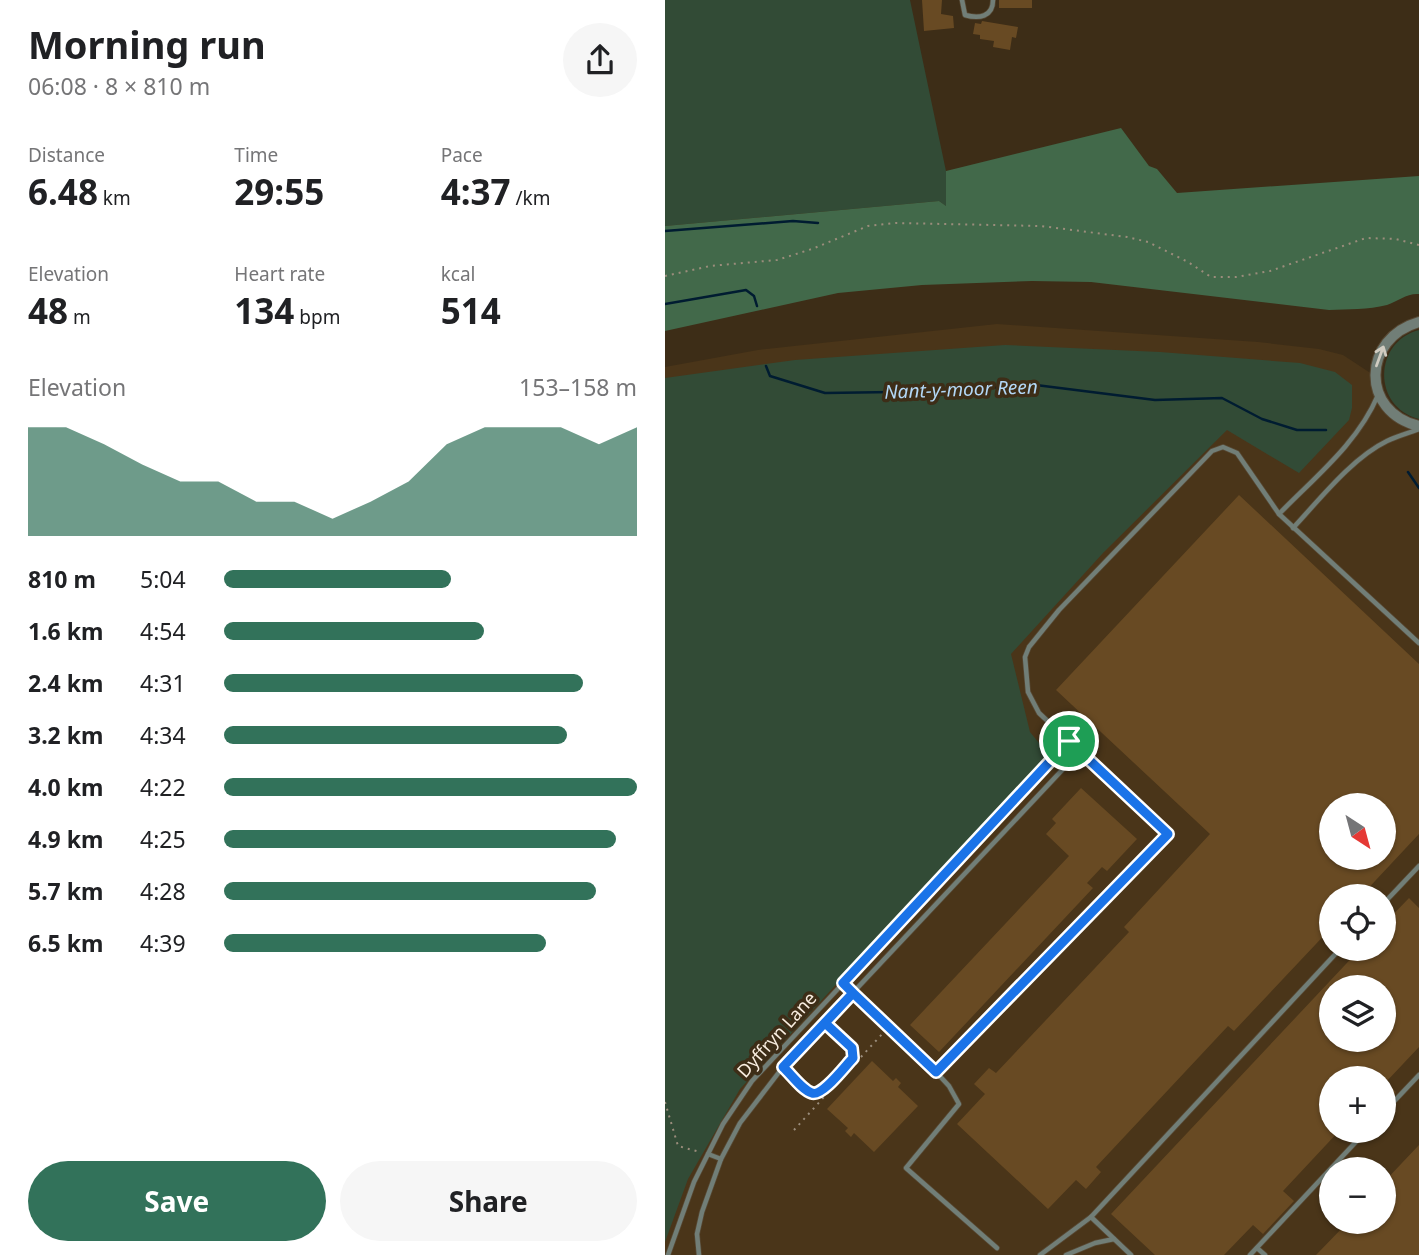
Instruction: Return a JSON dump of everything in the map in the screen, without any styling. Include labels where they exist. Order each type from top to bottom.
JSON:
[{"type":"street","points":[[1419,322],[1400,329],[1386,342],[1377,358],[1375,376],[1379,394],[1392,413],[1419,428]]},
{"type":"lane","points":[[962,0],[965,15],[976,18],[993,9],[993,0]]},
{"type":"lane","points":[[1279,514],[1356,436],[1369,418],[1379,394]]},
{"type":"lane","points":[[1293,528],[1337,481],[1370,452],[1387,441],[1419,428]]},
{"type":"lane","points":[[936,1072],[1168,834],[1039,713],[1028,692],[1025,657],[1028,647],[1059,610],[1207,455],[1217,448],[1229,448],[1242,459],[1266,499],[1279,514],[1419,643]]},
{"type":"lane","name":"Dyffryn Lane","points":[[668,1255],[694,1182],[723,1124],[752,1081],[1069,741]]},
{"type":"lane","name":"Dyffryn Lane","points":[[699,1255],[699,1223],[721,1159],[744,1117],[783,1067],[1080,751]]},
{"type":"lane","points":[[1396,890],[1419,866]]},
{"type":"lane","points":[[1040,1255],[1091,1217],[1330,961]]},
{"type":"lane","points":[[843,983],[949,1086],[959,1104],[906,1168],[997,1248]]},
{"type":"lane","points":[[783,1067],[814,1094],[820,1092],[853,1058],[854,1052],[825,1023]]},
{"type":"lane","points":[[1396,1099],[1419,1075]]},
{"type":"lane","points":[[1250,1255],[1355,1143]]},
{"type":"lane","points":[[708,1154],[721,1159]]},
{"type":"lane","points":[[1091,1217],[1131,1255]]},
{"type":"lane","points":[[1066,1255],[1095,1243],[1114,1239]]},
{"type":"lane","points":[[1257,1248],[1265,1255]]},
{"type":"path","points":[[665,276],[710,266],[777,260],[869,226],[896,223],[1041,226],[1126,237],[1148,243],[1211,276],[1236,277],[1269,271],[1366,238],[1396,239],[1419,245]]},
{"type":"path","points":[[665,1102],[678,1146],[708,1154]]},
{"type":"shaded area","points":[[997,324],[1258,342],[1319,349],[1343,355],[1375,376],[1392,413],[1419,426],[1419,1255],[665,1255],[665,367],[758,350]]},
{"type":"green space","points":[[665,0],[910,0],[947,176],[947,207],[939,201],[665,226]]},
{"type":"green space","points":[[1121,128],[1149,166],[1157,169],[1177,193],[1419,176],[1419,294],[1380,307],[1329,310],[1091,282],[922,285],[838,293],[665,331],[665,226],[939,201],[946,206],[946,171]]},
{"type":"green space","points":[[1419,330],[1419,419],[1404,412],[1393,402],[1386,389],[1384,375],[1386,360],[1393,347],[1404,337]]},
{"type":"green space","points":[[1005,345],[1160,352],[1300,363],[1335,372],[1352,385],[1352,408],[1349,420],[1299,473],[1227,430],[1103,553],[1011,654],[1030,732],[1048,754],[740,1089],[688,1179],[665,1242],[665,378],[795,360]]},
{"type":"building","points":[[922,0],[942,0],[941,14],[953,16],[954,28],[924,31]]},
{"type":"building","points":[[999,0],[1032,0],[1032,8],[999,8]]},
{"type":"building","points":[[982,21],[1018,27],[1016,38],[1012,37],[1010,50],[993,47],[994,41],[980,39],[980,35],[973,34],[975,23],[981,24]]},
{"type":"building","points":[[1239,495],[1419,664],[1419,834],[1397,858],[1397,793],[1319,793],[1319,870],[1385,870],[1372,884],[1319,884],[1319,941],[1234,1031],[1228,1026],[1096,1167],[1101,1172],[1086,1189],[1076,1180],[1048,1209],[957,1124],[985,1094],[974,1084],[989,1068],[996,1073],[1129,932],[1124,927],[1210,834],[1056,690]]},
{"type":"building","points":[[1081,788],[1137,839],[1107,871],[1102,867],[1087,883],[1093,888],[939,1052],[910,1025],[1069,856],[1046,834],[1056,823],[1052,819]]},
{"type":"building","points":[[1409,898],[1419,908],[1419,1047],[1396,1071],[1396,1066],[1319,1066],[1319,1143],[1328,1143],[1283,1191],[1294,1201],[1263,1234],[1253,1225],[1224,1255],[1155,1255],[1111,1214],[1319,993],[1319,1052],[1396,1052],[1396,975],[1336,975],[1349,961],[1396,961],[1396,912]]},
{"type":"building","points":[[872,1061],[893,1081],[896,1078],[901,1083],[898,1087],[918,1106],[874,1152],[854,1133],[851,1137],[845,1131],[848,1128],[827,1109]]},
{"type":"building","points":[[1419,1145],[1419,1255],[1316,1255],[1336,1234],[1396,1234],[1396,1169]]},
{"type":"waterway","points":[[665,231],[793,221],[818,223]]},
{"type":"waterway","name":"Nant-y-moor Reen","points":[[665,304],[746,290],[754,296],[757,306]]},
{"type":"waterway","name":"Nant-y-moor Reen","points":[[766,366],[770,376],[825,393],[963,391],[1028,384],[1155,400],[1222,398],[1262,419],[1297,430],[1326,430]]},
{"type":"waterway","name":"Nant-y-moor Reen","points":[[1408,472],[1419,488]]},
{"type":"route","points":[[1069,741],[843,983],[853,993],[783,1067],[811,1093],[817,1094],[824,1089],[853,1058],[852,1048],[825,1023],[853,993],[936,1072],[1168,834],[1069,741]]}]
